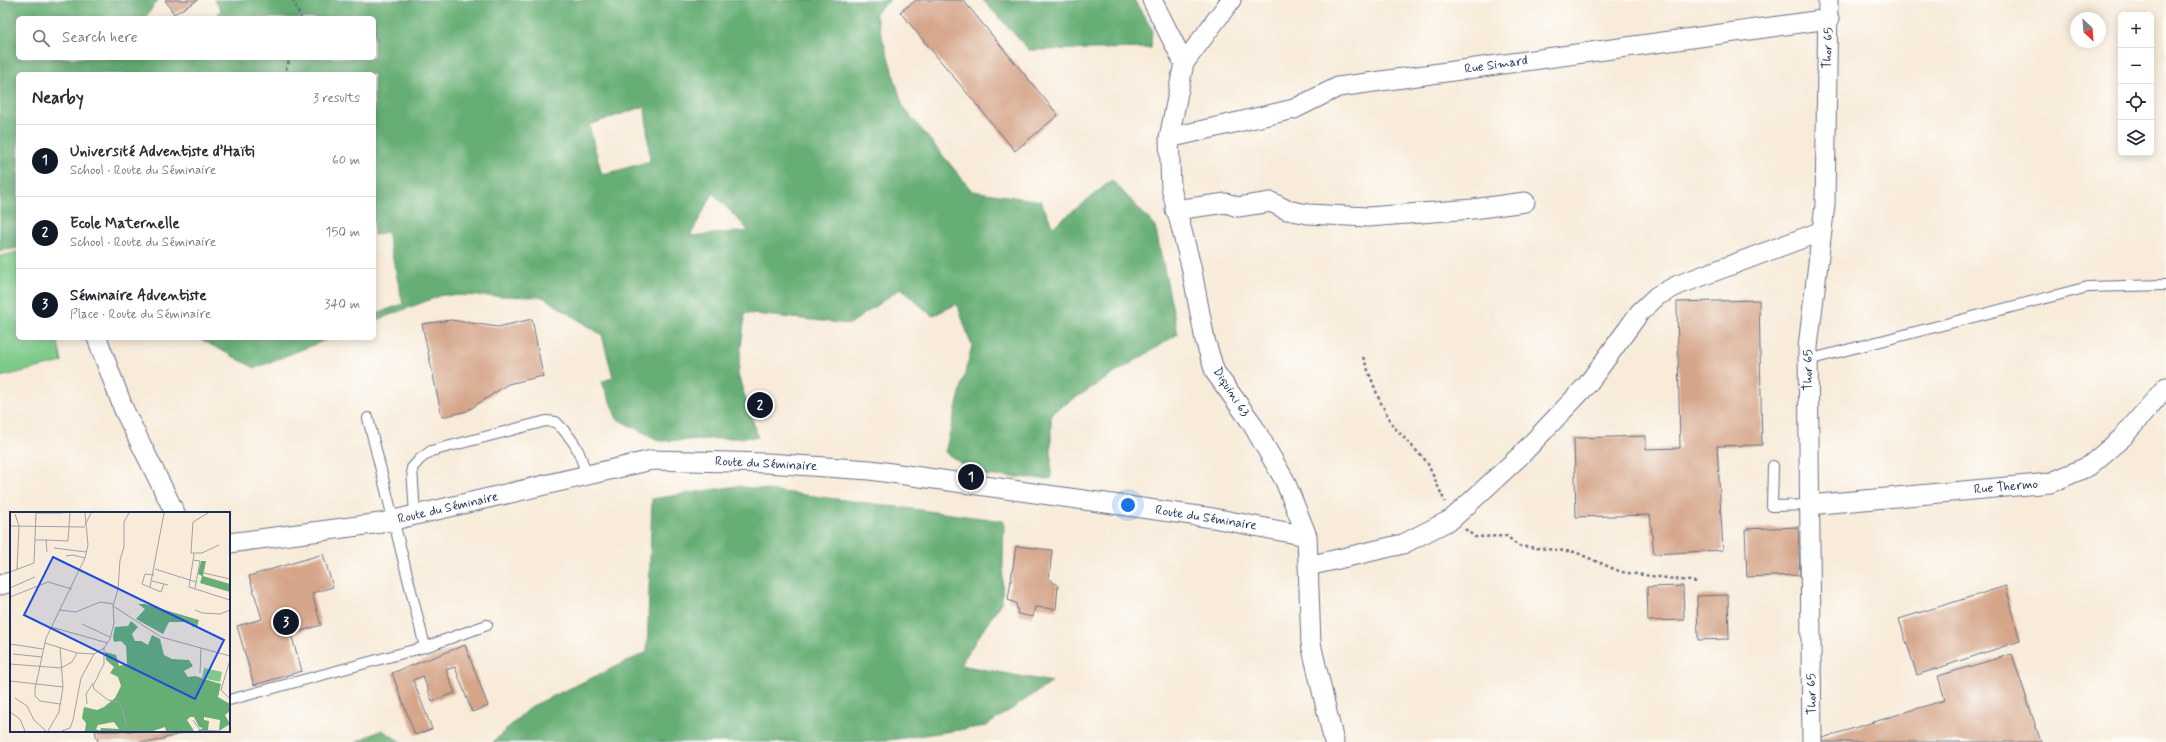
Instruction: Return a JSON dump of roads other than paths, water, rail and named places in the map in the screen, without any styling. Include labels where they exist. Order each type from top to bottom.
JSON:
[{"type":"street","points":[[1152,0],[1184,63]]},
{"type":"street","name":"Diquini 63","points":[[1231,0],[1184,63],[1170,138],[1169,166],[1176,210],[1206,340],[1215,372],[1251,422],[1285,481],[1306,536],[1310,644],[1334,742]]},
{"type":"street","name":"Thor 65","points":[[1812,742],[1808,347],[1824,205],[1825,110],[1829,19],[1828,0]]},
{"type":"street","name":"Rue Simard","points":[[1170,138],[1294,109],[1338,87],[1829,19]]},
{"type":"street","points":[[1176,210],[1226,203],[1238,207],[1271,202],[1287,210],[1308,214],[1368,217],[1473,209],[1525,202]]},
{"type":"street","points":[[1308,566],[1403,544],[1452,519],[1522,455],[1587,385],[1640,312],[1657,296],[1678,285],[1822,231]]},
{"type":"street","points":[[98,340],[124,410],[175,512]]},
{"type":"street","name":"Rue Thermo","points":[[1809,505],[2050,483],[2089,466],[2123,436],[2166,386]]},
{"type":"street","name":"Route du Séminaire","points":[[230,543],[284,537],[394,520],[652,460],[767,463],[870,470],[1213,518],[1306,536]]},
{"type":"street","points":[[0,585],[10,582]]},
{"type":"lane","points":[[1808,360],[2088,287],[2166,285]]},
{"type":"lane","points":[[368,418],[425,647]]},
{"type":"lane","points":[[415,515],[412,468],[420,459],[431,451],[546,421],[556,422],[572,439],[580,454],[586,475]]},
{"type":"lane","points":[[1773,466],[1772,506],[1809,505]]},
{"type":"lane","points":[[230,700],[425,647],[487,625]]},
{"type":"place","name":"Ecole Maternelle","points":[[760,405]]},
{"type":"place","name":"Université Adventiste d’Haïti","points":[[971,477]]},
{"type":"place","name":"Séminaire Adventiste","points":[[286,622]]}]
